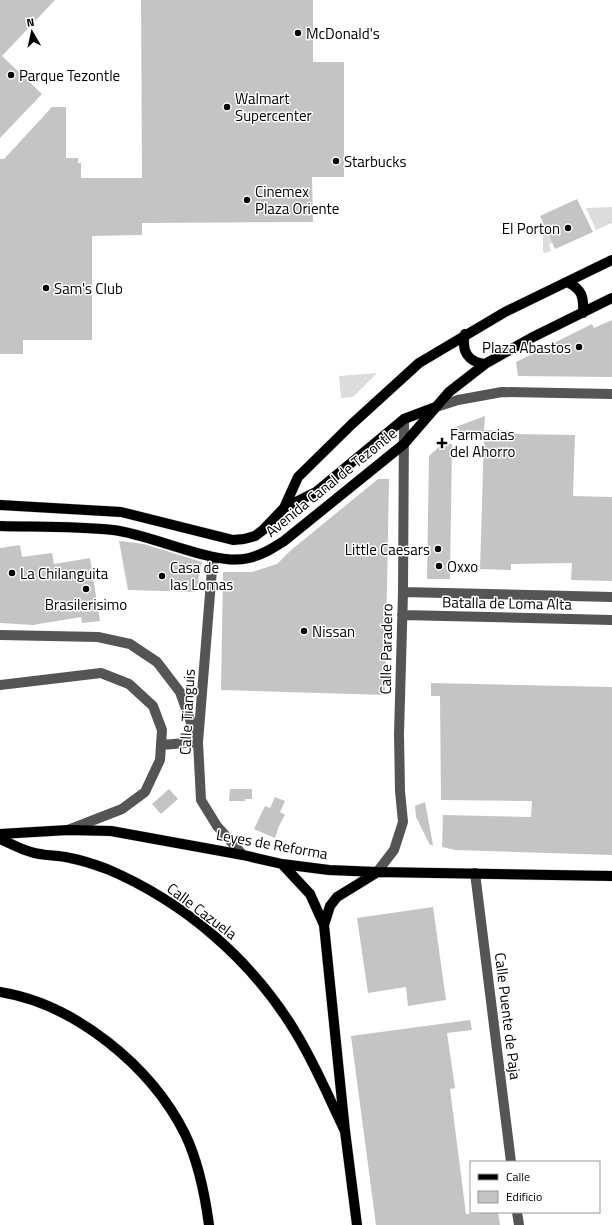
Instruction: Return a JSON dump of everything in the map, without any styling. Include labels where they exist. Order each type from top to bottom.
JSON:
[{"type":"main road","name":"Avenida Canal de Tezontle","points":[[0,505],[121,512],[233,540],[254,536],[263,530],[284,508],[298,477],[352,424],[419,364],[465,334],[612,260]]},
{"type":"main road","points":[[567,282],[579,289],[582,294],[584,302],[582,313]]},
{"type":"main road","name":"Avenida Canal de Tezontle","points":[[0,526],[113,530],[144,537],[213,557],[232,560],[248,559],[266,553],[284,541],[404,444],[433,408],[449,392],[485,364],[531,338],[612,298]]},
{"type":"main road","points":[[465,334],[463,342],[464,352],[476,363],[485,364]]},
{"type":"main road","name":"Avenida Canal de Tezontle","points":[[284,508],[316,492],[404,419],[433,408]]},
{"type":"main road","name":"Leyes de Reforma","points":[[0,834],[68,830],[111,830],[243,855],[282,864],[329,870],[612,876]]},
{"type":"main road","name":"Calle Cazuela","points":[[0,839],[31,852],[70,858],[107,869],[186,914],[215,936],[241,961],[270,996],[296,1033],[345,1131]]},
{"type":"main road","name":"Calle Cazuela","points":[[282,864],[310,894],[324,926],[345,1131],[357,1225]]},
{"type":"main road","name":"Calle Cazuela","points":[[324,926],[330,906],[337,897],[377,872]]},
{"type":"main road","points":[[0,992],[47,1006],[88,1026],[121,1053],[150,1082],[181,1127],[192,1149],[207,1210],[209,1225]]},
{"type":"street","points":[[433,408],[458,400],[502,392],[612,394]]},
{"type":"street","name":"Calle Paradero","points":[[377,872],[394,850],[403,822],[400,791],[399,748],[403,592],[404,419]]},
{"type":"street","name":"Calle Tianguis","points":[[213,557],[198,742],[202,800],[217,826],[243,855]]},
{"type":"street","name":"Batalla de Loma Alta","points":[[403,592],[612,597]]},
{"type":"street","name":"Batalla de Loma Alta","points":[[402,615],[612,620]]},
{"type":"street","points":[[0,634],[98,637],[130,644],[156,662],[180,692],[198,742],[161,745]]},
{"type":"street","points":[[0,685],[101,673],[129,684],[153,706],[162,730],[160,760],[144,792],[122,809],[68,830]]},
{"type":"street","name":"Calle Puente de Paja","points":[[475,873],[511,1161]]},
{"type":"street","points":[[517,1213],[519,1225]]},
{"type":"shaded area","points":[[612,207],[612,223],[596,230],[586,208]]},
{"type":"shaded area","points":[[543,224],[552,243],[549,244],[551,251],[545,253],[543,252]]},
{"type":"shaded area","points":[[377,373],[353,397],[341,398],[339,376]]},
{"type":"building","name":"Parque Tezontle","points":[[0,0],[55,0],[2,56],[42,94],[0,138]]},
{"type":"building","points":[[141,0],[313,0],[313,62],[344,62],[344,177],[312,177],[313,222],[142,223],[142,235],[92,236],[92,340],[23,340],[23,354],[0,354],[0,159],[4,159],[52,107],[66,107],[66,158],[78,158],[78,163],[81,163],[81,178],[142,178]]},
{"type":"building","name":"El Porton","points":[[577,199],[593,232],[555,249],[540,216]]},
{"type":"building","name":"Plaza Abastos","points":[[612,320],[612,377],[518,376],[516,362],[592,324],[594,328]]},
{"type":"building","points":[[485,416],[484,430],[514,431],[514,434],[575,435],[573,496],[612,497],[612,581],[571,580],[572,563],[511,564],[511,570],[480,569],[484,438],[453,437],[453,428]]},
{"type":"building","points":[[442,444],[452,444],[450,579],[427,579],[429,456]]},
{"type":"building","name":"Nissan","points":[[378,479],[389,479],[385,695],[221,690],[223,572],[252,572],[277,564],[290,551]]},
{"type":"building","name":"Casa de las Lomas","points":[[119,541],[144,544],[202,562],[196,592],[128,590]]},
{"type":"building","points":[[20,545],[22,557],[52,553],[54,564],[90,558],[100,621],[82,623],[81,617],[33,625],[0,623],[0,548]]},
{"type":"building","points":[[431,683],[612,687],[612,855],[455,850],[442,847],[443,815],[531,817],[532,801],[441,800],[440,696],[431,696]]},
{"type":"building","points":[[169,789],[178,799],[161,814],[152,804]]},
{"type":"building","points":[[230,789],[252,789],[252,799],[245,799],[245,801],[229,801]]},
{"type":"building","points":[[275,797],[285,801],[280,812],[285,815],[275,838],[254,829],[265,806],[270,808]]},
{"type":"building","points":[[425,802],[433,845],[430,845],[416,817],[415,806]]},
{"type":"building","points":[[433,907],[446,1000],[408,1006],[406,987],[368,993],[357,918]]},
{"type":"building","points":[[470,1020],[472,1030],[447,1033],[455,1088],[450,1089],[466,1214],[498,1213],[500,1225],[376,1225],[351,1036]]},
{"type":"place","name":"McDonald's","points":[[298,33]]},
{"type":"place","name":"Parque Tezontle","points":[[11,75]]},
{"type":"place","name":"Walmart Supercenter","points":[[227,107]]},
{"type":"place","name":"Starbucks","points":[[336,161]]},
{"type":"place","name":"Cinemex Plaza Oriente","points":[[247,200]]},
{"type":"place","name":"El Porton","points":[[568,228]]},
{"type":"place","name":"Sam's Club","points":[[46,288]]},
{"type":"place","name":"Plaza Abastos","points":[[579,347]]},
{"type":"place","name":"Farmacias del Ahorro","points":[[442,443]]},
{"type":"place","name":"Little Caesars","points":[[438,549]]},
{"type":"place","name":"Oxxo","points":[[439,566]]},
{"type":"place","name":"La Chilanguita","points":[[12,573]]},
{"type":"place","name":"Casa de las Lomas","points":[[162,576]]},
{"type":"place","name":"Brasilerisimo","points":[[86,589]]},
{"type":"place","name":"Nissan","points":[[304,631]]}]
